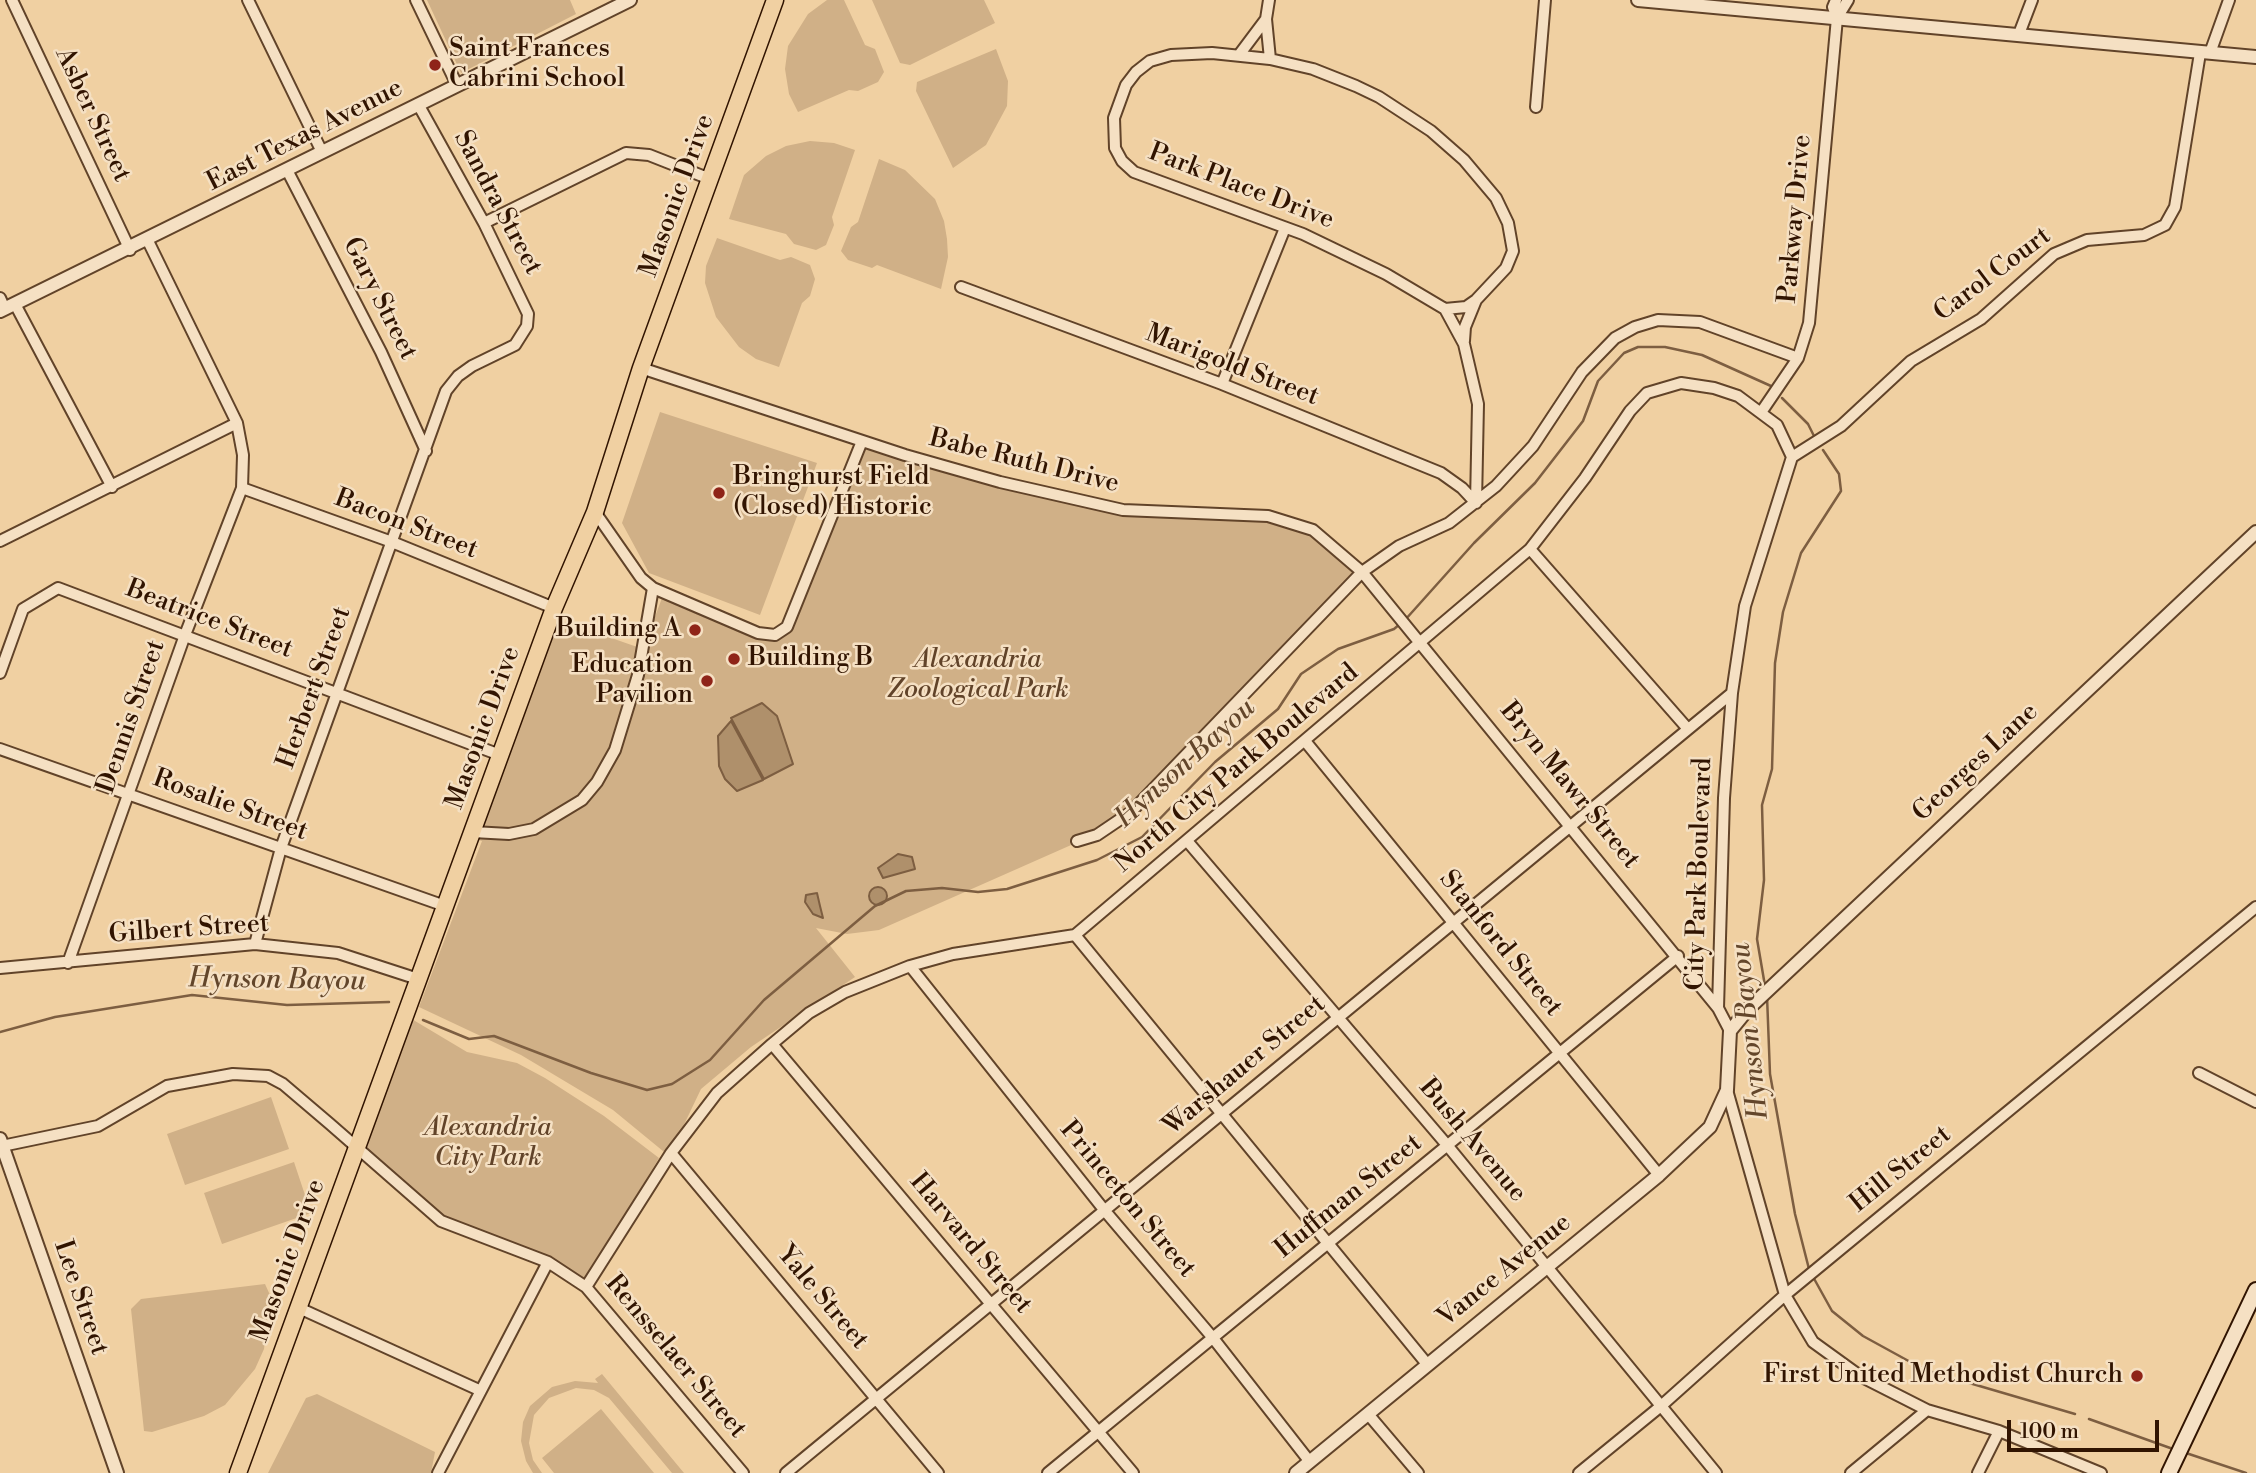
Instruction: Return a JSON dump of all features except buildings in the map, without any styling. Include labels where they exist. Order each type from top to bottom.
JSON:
[{"type":"main road","name":"Masonic Drive","points":[[238,1473],[554,608],[595,512],[641,369],[774,1]]},
{"type":"main road","points":[[2169,1473],[2256,1290]]},
{"type":"street","name":"Asber Street","points":[[12,0],[130,250]]},
{"type":"street","points":[[248,0],[323,152]]},
{"type":"street","points":[[416,0],[457,85]]},
{"type":"street","name":"East Texas Avenue","points":[[5,306],[130,250],[630,0]]},
{"type":"street","points":[[1269,0],[1266,19],[1270,59]]},
{"type":"street","points":[[1536,107],[1545,0]]},
{"type":"street","points":[[1645,0],[2256,57]]},
{"type":"street","name":"Parkway Drive","points":[[1836,0],[1833,7],[1838,18]]},
{"type":"street","name":"Parkway Drive","points":[[1762,411],[1798,358],[1809,323],[1838,18],[1848,0]]},
{"type":"street","points":[[2019,34],[2032,0]]},
{"type":"street","name":"Carol Court","points":[[1792,457],[1841,426],[1911,361],[1981,319],[2054,254],[2087,240],[2144,235],[2165,225],[2175,207],[2205,53],[2229,0]]},
{"type":"street","points":[[1239,55],[1266,19]]},
{"type":"street","name":"Park Place Drive","points":[[1445,309],[1355,257],[1134,172],[1122,161],[1115,148],[1114,118],[1126,85],[1136,72],[1150,61],[1171,55],[1212,53],[1270,59],[1313,69],[1379,97],[1431,131],[1486,183],[1503,211],[1513,251],[1506,268],[1476,300]]},
{"type":"street","name":"Sandra Street","points":[[418,104],[484,223],[528,314],[527,326]]},
{"type":"street","points":[[484,223],[626,153],[649,155],[710,179]]},
{"type":"street","name":"Gary Street","points":[[287,170],[381,352],[426,451]]},
{"type":"street","points":[[1222,384],[1285,228]]},
{"type":"street","points":[[148,241],[237,423],[243,455],[242,488]]},
{"type":"street","name":"Marigold Street","points":[[961,287],[1222,384],[1441,473],[1462,488],[1476,503]]},
{"type":"street","points":[[1476,300],[1466,307],[1445,309],[1464,344],[1478,404],[1476,503]]},
{"type":"street","points":[[1464,344],[1465,327],[1476,300]]},
{"type":"street","points":[[5,306],[112,487]]},
{"type":"street","points":[[1077,841],[1097,835],[1130,812],[1362,572],[1390,552],[1448,523],[1476,503],[1533,446],[1601,349],[1635,327],[1658,320],[1700,322],[1798,358]]},
{"type":"street","name":"Herbert Street","points":[[255,944],[281,848],[446,391],[472,366],[515,345],[527,326]]},
{"type":"street","name":"Babe Ruth Drive","points":[[641,369],[862,441],[1000,482],[1123,510],[1180,515],[1247,514],[1287,521],[1313,530],[1362,572],[1380,597]]},
{"type":"street","name":"North City Park Boulevard","points":[[586,1286],[671,1153],[717,1093],[772,1044],[809,1013],[845,992],[909,967],[953,954],[1075,934],[1188,842],[1530,549],[1585,478],[1630,411],[1647,393],[1672,384],[1691,383],[1738,396],[1762,411],[1783,434],[1792,457]]},
{"type":"street","points":[[0,541],[237,423]]},
{"type":"street","points":[[595,512],[641,578],[653,588],[758,633],[768,635],[782,632],[787,627],[862,441]]},
{"type":"street","name":"City Park Boulevard","points":[[1730,1031],[1718,1008],[1724,798],[1732,693],[1745,606],[1792,457]]},
{"type":"street","name":"Bacon Street","points":[[242,488],[392,542],[554,608]]},
{"type":"street","name":"Dennis Street","points":[[68,962],[185,635],[242,488]]},
{"type":"street","name":"Georges Lane","points":[[1730,1031],[1748,1009],[2256,532]]},
{"type":"street","points":[[1530,549],[1688,729]]},
{"type":"street","name":"Beatrice Street","points":[[0,673],[23,609],[58,587],[500,755]]},
{"type":"street","points":[[473,832],[509,834],[534,829],[582,800],[597,782],[615,750],[638,675],[653,588]]},
{"type":"street","name":"Bryn Mawr Street","points":[[1380,597],[1572,825],[1718,1008]]},
{"type":"street","name":"Warshauer Street","points":[[786,1473],[1732,693]]},
{"type":"street","name":"Stanford Street","points":[[1305,741],[1659,1175]]},
{"type":"street","name":"Rosalie Street","points":[[0,749],[445,906]]},
{"type":"street","name":"Bush Avenue","points":[[1188,842],[1447,1145],[1716,1473]]},
{"type":"street","name":"Hill Street","points":[[1579,1473],[1661,1406],[1785,1295],[2256,907]]},
{"type":"street","points":[[1075,934],[1427,1364]]},
{"type":"street","name":"Gilbert Street","points":[[0,968],[255,944],[338,953],[418,979]]},
{"type":"street","name":"Huffman Street","points":[[1048,1473],[1678,956]]},
{"type":"street","name":"Princeton Street","points":[[909,967],[1105,1211],[1213,1338],[1310,1462]]},
{"type":"street","points":[[1730,1031],[1727,1090],[1785,1295],[1813,1342],[1860,1376],[1927,1410],[1999,1431],[2101,1473]]},
{"type":"street","name":"Harvard Street","points":[[772,1044],[1133,1473]]},
{"type":"street","points":[[2199,1073],[2256,1102]]},
{"type":"street","name":"Rensselaer Street","points":[[1,1142],[98,1126],[167,1086],[202,1078],[249,1074],[268,1076],[283,1084],[441,1221],[548,1262],[586,1286],[743,1473]]},
{"type":"street","name":"Vance Avenue","points":[[1296,1473],[1659,1175],[1710,1127],[1727,1090]]},
{"type":"street","name":"Lee Street","points":[[1,1142],[4,1164],[117,1473]]},
{"type":"street","name":"Yale Street","points":[[671,1153],[938,1473]]},
{"type":"street","points":[[438,1473],[548,1262]]},
{"type":"street","points":[[299,1308],[479,1390]]},
{"type":"street","points":[[1852,1473],[1927,1410]]},
{"type":"street","points":[[1368,1414],[1418,1473]]},
{"type":"street","points":[[1978,1473],[1999,1431]]},
{"type":"green space","points":[[427,0],[570,0],[576,14],[461,73]]},
{"type":"green space","points":[[827,0],[844,0],[865,45],[875,49],[884,72],[878,82],[858,91],[849,90],[798,112],[789,94],[785,69],[788,46],[808,14]]},
{"type":"green space","points":[[872,0],[984,0],[995,23],[910,65],[900,63]]},
{"type":"green space","points":[[996,49],[1008,81],[1007,106],[986,145],[953,168],[916,91],[917,82]]},
{"type":"green space","points":[[810,141],[834,143],[855,150],[832,217],[834,225],[826,245],[816,250],[794,244],[786,234],[729,219],[744,175],[766,156],[786,146]]},
{"type":"green space","points":[[879,159],[905,170],[935,199],[944,221],[947,239],[948,257],[941,289],[877,265],[872,268],[848,260],[841,251],[851,227],[858,222]]},
{"type":"green space","points":[[717,238],[780,260],[791,257],[810,265],[815,279],[810,296],[802,303],[779,367],[756,359],[739,347],[716,317],[705,283],[706,266]]},
{"type":"green space","name":"Bringhurst Field (Closed) Historic","points":[[660,412],[817,463],[760,615],[649,573],[622,523]]},
{"type":"green space","name":"Alexandria Zoological Park","points":[[863,441],[1122,511],[1245,515],[1314,531],[1361,578],[1168,775],[1096,834],[879,930],[847,934],[816,928],[855,977],[751,1047],[701,1089],[669,1156],[613,1110],[521,1055],[419,1007],[482,841],[474,839],[551,617],[643,649],[662,598],[758,634],[782,632]]},
{"type":"green space","name":"Alexandria City Park","points":[[405,1015],[467,1052],[517,1063],[545,1078],[604,1116],[659,1158],[586,1280],[530,1250],[443,1218],[357,1146]]},
{"type":"green space","points":[[271,1097],[289,1149],[185,1185],[167,1134]]},
{"type":"green space","points":[[294,1162],[311,1213],[222,1244],[204,1193]]},
{"type":"green space","points":[[265,1284],[270,1295],[264,1349],[255,1369],[225,1405],[204,1416],[152,1432],[144,1431],[131,1309],[141,1299]]},
{"type":"green space","points":[[602,1374],[684,1473],[672,1473],[609,1398],[594,1390],[576,1388],[549,1398],[534,1415],[529,1443],[533,1460],[542,1473],[533,1473],[526,1461],[521,1441],[523,1422],[530,1406],[552,1387],[575,1381],[598,1383],[595,1379]]},
{"type":"green space","points":[[317,1394],[435,1452],[431,1473],[268,1473],[306,1398]]},
{"type":"green space","points":[[601,1409],[654,1473],[554,1473],[542,1458]]},
{"type":"shaded area","points":[[762,703],[777,716],[793,764],[764,779],[731,718]]},
{"type":"shaded area","points":[[731,721],[763,780],[737,791],[725,779],[719,766],[718,736]]},
{"type":"shaded area","points":[[898,854],[912,857],[915,869],[883,878],[878,868]]},
{"type":"shaded area","points":[[874,887],[882,887],[887,896],[885,903],[874,905],[869,900],[869,892]]},
{"type":"shaded area","points":[[817,893],[823,918],[813,914],[805,902],[806,895]]},
{"type":"waterway","name":"Hynson Bayou","points":[[1405,620],[1474,543],[1535,483],[1583,421],[1598,381],[1624,353],[1638,347],[1665,347],[1702,355],[1771,386]]},
{"type":"waterway","name":"Hynson Bayou","points":[[1782,398],[1808,424],[1814,436]]},
{"type":"waterway","name":"Hynson Bayou","points":[[1765,986],[1757,939],[1764,880],[1762,805],[1772,769],[1775,663],[1783,612],[1801,553],[1841,491],[1839,474],[1823,450]]},
{"type":"waterway","name":"Hynson Bayou","points":[[423,1020],[469,1039],[494,1036],[591,1073],[647,1090],[672,1084],[710,1060],[764,1000],[875,906],[906,891],[942,888],[978,892],[1007,889],[1097,860],[1142,837],[1215,762],[1278,709],[1301,674],[1338,649],[1394,629],[1400,624]]},
{"type":"waterway","name":"Hynson Bayou","points":[[0,1032],[55,1017],[192,995],[287,1005],[389,1002]]},
{"type":"waterway","name":"Hynson Bayou","points":[[1767,996],[1770,1074],[1795,1214],[1809,1269]]},
{"type":"waterway","name":"Hynson Bayou","points":[[1812,1275],[1832,1311],[1863,1336],[1925,1370],[2075,1414]]},
{"type":"waterway","name":"Hynson Bayou","points":[[2089,1419],[2173,1449]]},
{"type":"waterway","name":"Hynson Bayou","points":[[2186,1453],[2246,1473]]},
{"type":"place","name":"Saint Frances Cabrini School","points":[[435,65]]},
{"type":"place","name":"Bringhurst Field (Closed) Historic","points":[[719,493]]},
{"type":"place","name":"Building A","points":[[695,630]]},
{"type":"place","name":"Building B","points":[[734,659]]},
{"type":"place","name":"Education Pavilion","points":[[707,681]]},
{"type":"place","name":"First United Methodist Church","points":[[2137,1376]]}]
